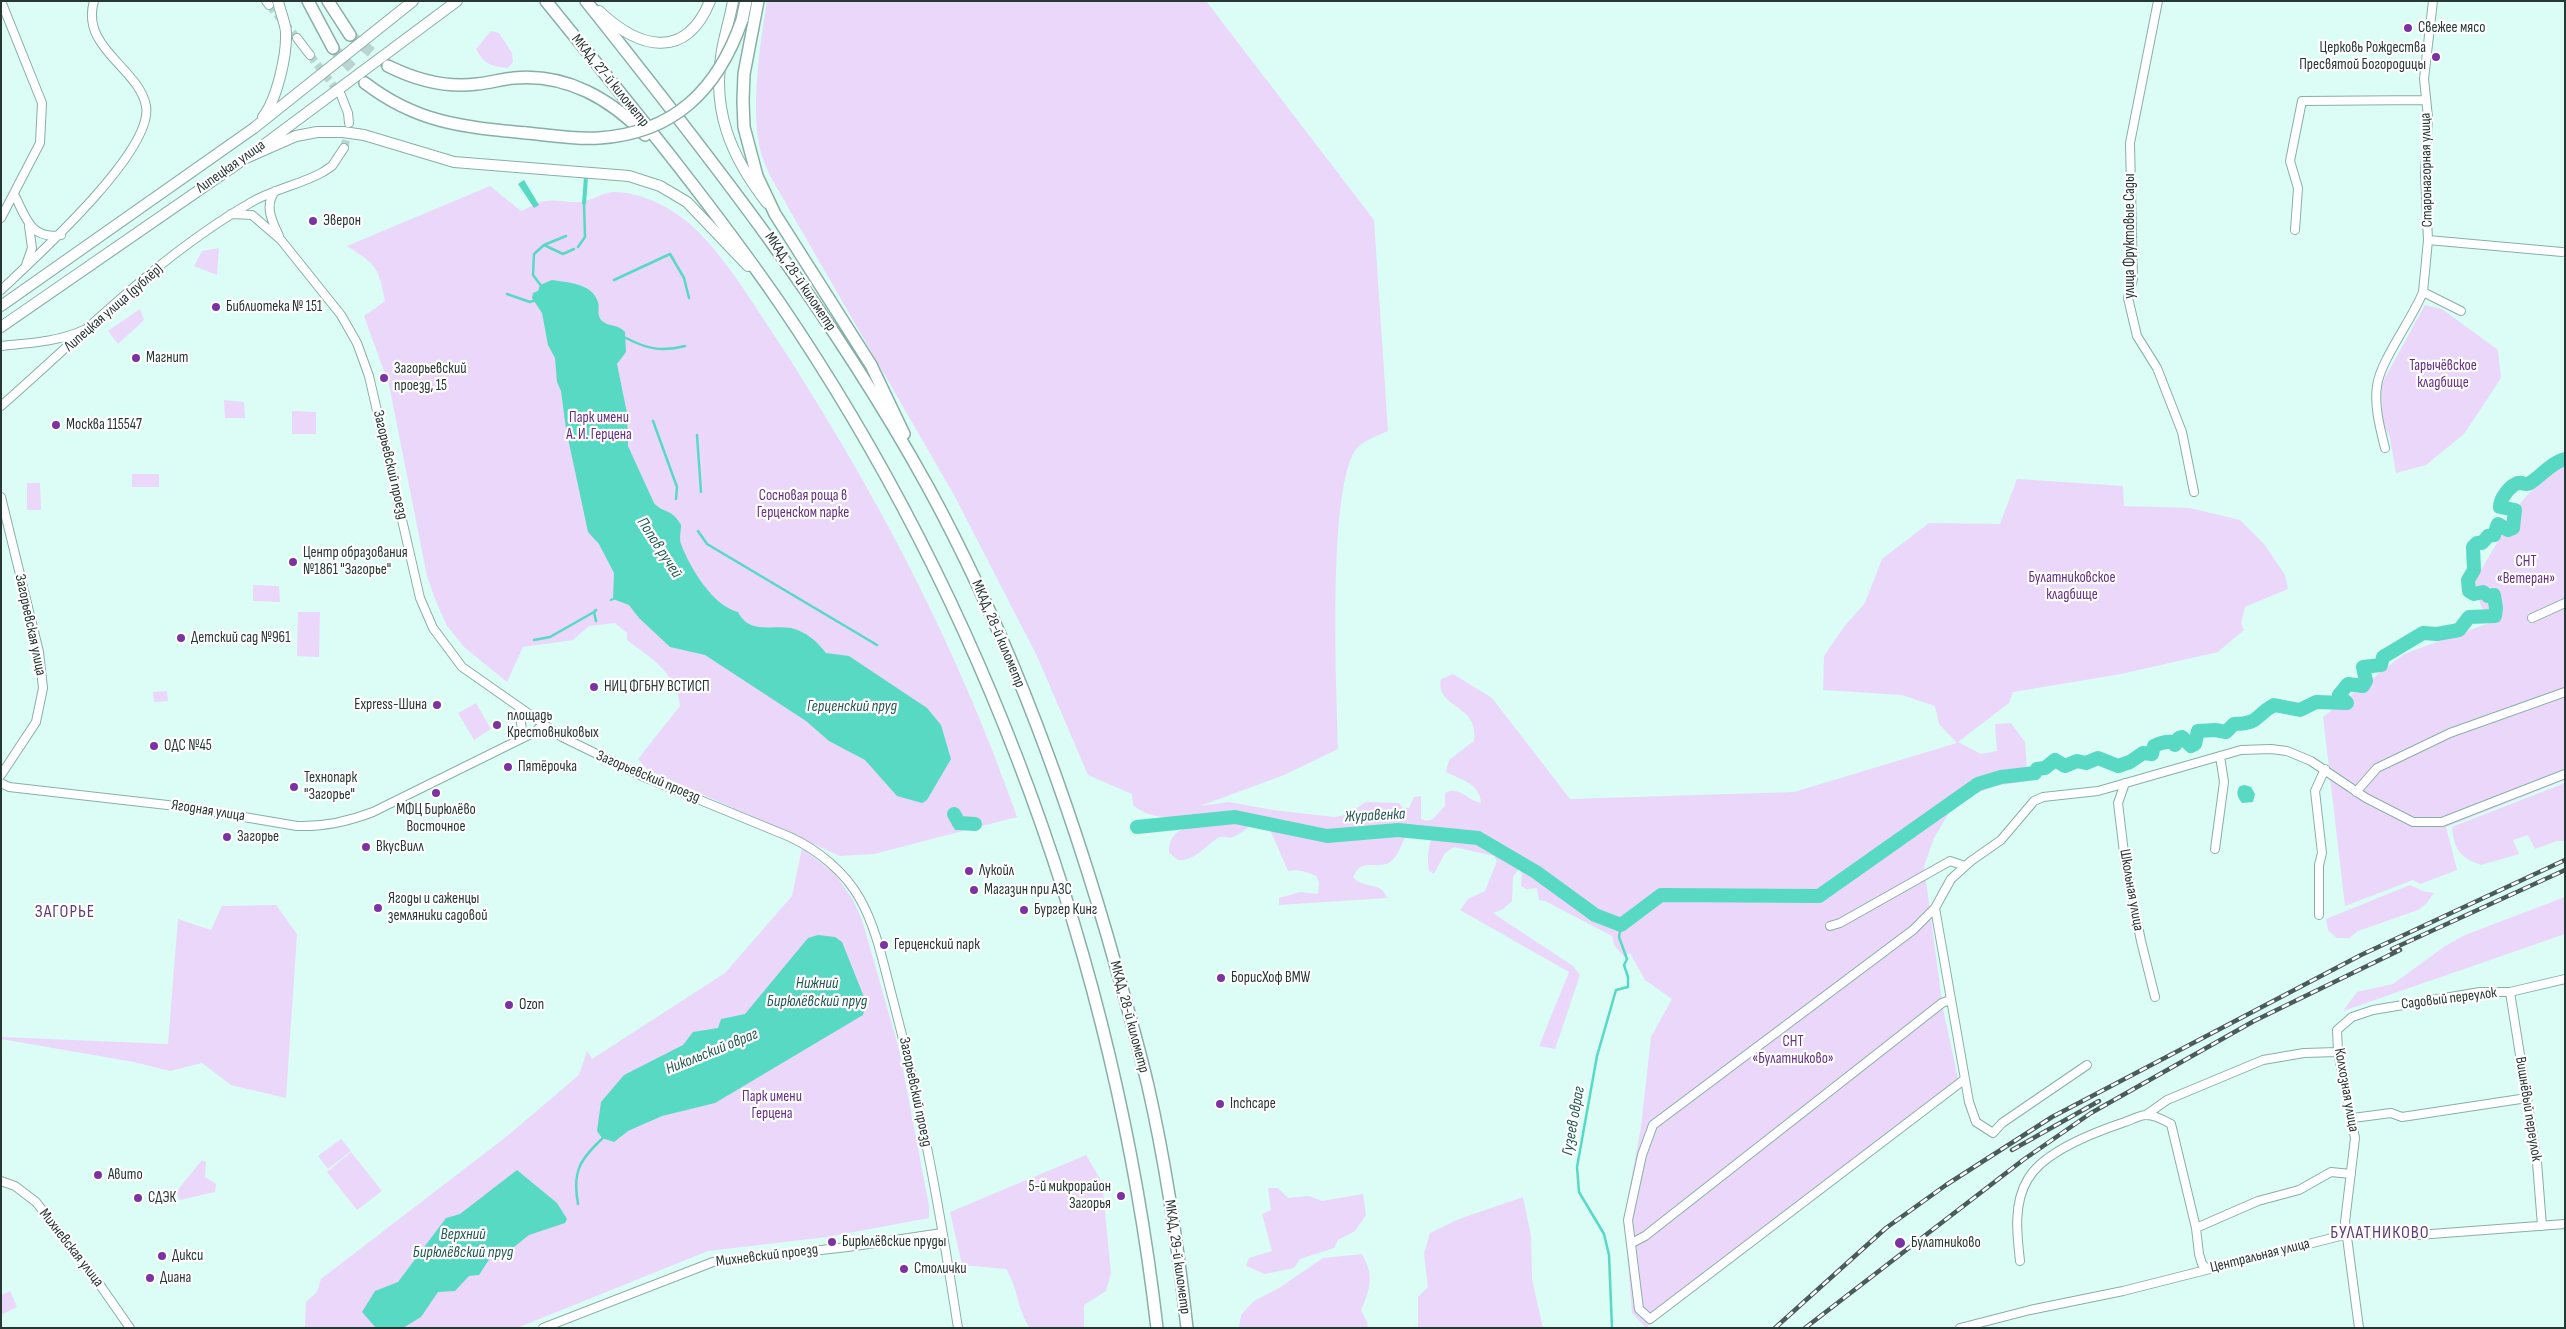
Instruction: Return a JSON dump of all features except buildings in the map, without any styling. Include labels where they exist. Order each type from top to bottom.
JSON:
[{"type":"highway","points":[[308,1],[332,48]]},
{"type":"highway","points":[[328,1],[350,35]]},
{"type":"highway","name":"МКАД, 27-й километр","points":[[546,1],[674,160]]},
{"type":"highway","name":"МКАД, 27-й километр","points":[[587,1],[698,142]]},
{"type":"highway","points":[[365,83],[397,105],[438,122],[464,127],[597,138],[640,130],[681,110],[714,78],[731,51],[742,20],[746,1]]},
{"type":"highway","points":[[758,1],[744,74],[744,127],[756,176],[775,214],[871,365],[950,530]]},
{"type":"highway","points":[[388,66],[410,76],[444,84],[466,85],[513,78],[536,78],[562,82],[585,90],[627,116],[700,193]]},
{"type":"highway","name":"МКАД, 28-й километр","points":[[698,142],[778,248],[831,327],[927,486],[972,575],[1031,710],[1081,850],[1137,1041],[1167,1186]]},
{"type":"highway","name":"МКАД, 28-й километр","points":[[674,160],[780,304],[824,373],[901,501],[945,588],[1003,722],[1070,912],[1108,1048],[1138,1191]]},
{"type":"highway","name":"МКАД, 29-й километр","points":[[1167,1186],[1187,1328]]},
{"type":"highway","name":"МКАД, 29-й километр","points":[[1138,1191],[1157,1328]]},
{"type":"main road","points":[[254,128],[272,104],[282,70],[286,31],[284,1]]},
{"type":"main road","name":"Липецкая улица","points":[[1,306],[254,128],[413,1]]},
{"type":"main road","name":"Липецкая улица","points":[[1,327],[246,158],[457,1]]},
{"type":"main road","points":[[587,1],[607,19],[630,35],[641,41],[663,43],[686,35],[697,26],[710,1]]},
{"type":"main road","points":[[733,1],[722,51],[719,79],[721,108],[726,132],[736,158],[748,180],[775,214]]},
{"type":"main road","points":[[271,2],[286,31]]},
{"type":"main road","points":[[246,158],[296,136],[317,132],[343,132],[364,135],[454,162],[614,174],[646,181],[674,193],[687,202],[744,261],[780,304]]},
{"type":"street","points":[[1,1],[42,103],[40,143],[1,218]]},
{"type":"street","points":[[1,290],[61,235],[87,206],[138,140],[146,117],[144,97],[107,51],[95,30],[92,18],[94,1]]},
{"type":"street","name":"улица Фруктовые Сады","points":[[2158,1],[2130,143],[2133,279],[2128,298],[2137,336],[2157,368],[2182,432],[2194,492]]},
{"type":"street","name":"Старонагорная улица","points":[[2385,448],[2379,418],[2377,385],[2381,371],[2416,309],[2423,292],[2428,240],[2425,175],[2428,117],[2425,100],[2424,60],[2433,1]]},
{"type":"street","points":[[297,38],[310,55]]},
{"type":"street","points":[[341,95],[348,113],[349,123]]},
{"type":"street","points":[[2295,230],[2298,188],[2290,160],[2302,101],[2425,100]]},
{"type":"street","name":"Липецкая улица (дублёр)","points":[[1,406],[173,257],[231,214],[277,189],[323,172],[335,162],[344,148]]},
{"type":"street","points":[[277,189],[272,196],[269,209],[270,218],[281,240]]},
{"type":"street","points":[[14,194],[29,224],[35,231],[44,236],[61,235]]},
{"type":"street","points":[[231,214],[252,215],[281,240]]},
{"type":"street","points":[[24,269],[32,248],[29,224]]},
{"type":"street","name":"Загорьевский проезд","points":[[281,240],[341,315],[358,343],[369,376],[420,598],[433,628],[462,667],[518,708],[586,751],[800,842],[826,859],[855,891],[873,931],[903,1036],[923,1124],[958,1328]]},
{"type":"street","name":"Старонагорная улица","points":[[2428,240],[2536,252],[2562,252]]},
{"type":"street","points":[[2423,292],[2461,311]]},
{"type":"street","points":[[1,346],[67,338],[84,330],[102,317]]},
{"type":"street","name":"Загорьевская улица","points":[[1,497],[39,652],[43,688],[36,722],[1,774]]},
{"type":"street","points":[[2532,618],[2565,603]]},
{"type":"street","points":[[2356,792],[2377,768],[2450,733],[2565,692]]},
{"type":"street","points":[[518,708],[523,738]]},
{"type":"street","name":"Ягодная улица","points":[[1,783],[9,787],[185,807],[283,824],[315,827],[350,820],[373,812],[523,738],[543,724]]},
{"type":"street","points":[[1965,1079],[1650,1319],[1639,1309],[1628,1220],[1642,1155],[1653,1125],[1913,930],[1935,908],[1951,879],[1961,869],[2001,840],[2034,801],[2043,797],[2098,791],[2241,750],[2272,749],[2287,751],[2325,769],[2356,792],[2413,822],[2442,822],[2565,774]]},
{"type":"street","points":[[2214,849],[2224,782],[2220,756]]},
{"type":"street","points":[[2319,915],[2319,865],[2322,853],[2315,790],[2325,769]]},
{"type":"street","name":"Школьная улица","points":[[2124,783],[2118,803],[2124,851],[2141,941],[2155,997]]},
{"type":"street","points":[[1830,926],[1840,923],[1950,861],[1962,865],[1961,869]]},
{"type":"street","points":[[1935,908],[1969,1102],[1976,1122],[1993,1133],[2002,1123],[2087,1065]]},
{"type":"street","name":"Садовый переулок","points":[[2337,1030],[2352,1017],[2373,1010],[2480,992],[2510,992],[2565,978]]},
{"type":"street","name":"Вишнёвый переулок","points":[[2510,992],[2536,1162],[2542,1226]]},
{"type":"street","points":[[1632,1243],[1645,1236],[1942,1003],[1950,1000]]},
{"type":"street","name":"Колхозная улица","points":[[2337,1030],[2338,1052],[2348,1105],[2353,1118],[2355,1138],[2345,1222],[2359,1328]]},
{"type":"street","points":[[2020,1261],[2017,1233],[2018,1209],[2027,1180],[2038,1166],[2072,1144],[2104,1129],[2146,1115],[2167,1100],[2263,1060],[2304,1053],[2338,1052]]},
{"type":"street","points":[[2353,1118],[2391,1113],[2402,1117],[2527,1098]]},
{"type":"street","points":[[2146,1115],[2160,1118],[2171,1124],[2196,1228],[2199,1254],[2202,1264],[2208,1269]]},
{"type":"street","points":[[2196,1228],[2258,1201],[2299,1190],[2331,1172],[2351,1174]]},
{"type":"street","name":"Михневская улица","points":[[1,1181],[15,1186],[36,1202],[100,1284],[130,1328]]},
{"type":"street","name":"Центральная улица","points":[[1960,1328],[2030,1310],[2123,1291],[2348,1234],[2418,1235],[2565,1224]]},
{"type":"street","name":"Михневский проезд","points":[[543,1328],[713,1262],[848,1247],[942,1233]]},
{"type":"green space","points":[[767,1],[1206,1],[1374,220],[1388,431],[1358,447],[1348,467],[1341,501],[1337,543],[1335,639],[1338,749],[1284,775],[1200,806],[1229,802],[1273,810],[1334,817],[1346,815],[1366,802],[1399,803],[1403,808],[1409,808],[1414,797],[1421,796],[1421,819],[1427,821],[1433,819],[1445,806],[1445,793],[1450,791],[1459,792],[1481,803],[1477,791],[1469,783],[1446,772],[1449,760],[1474,741],[1474,729],[1470,720],[1444,696],[1441,688],[1441,679],[1453,674],[1492,698],[1570,799],[1794,792],[1957,743],[1939,724],[1935,706],[1902,695],[1823,690],[1824,656],[1844,627],[1865,603],[1882,559],[1929,523],[2000,524],[2017,479],[2123,486],[2124,506],[2190,508],[2240,520],[2264,544],[2285,575],[2288,589],[2245,607],[2241,623],[2244,630],[2218,652],[2121,674],[2013,692],[2009,703],[1958,742],[1981,754],[1997,751],[1995,724],[2011,723],[2025,742],[2028,781],[1995,786],[1968,797],[1950,811],[1934,838],[1924,866],[1943,1009],[1959,1083],[1958,1086],[1646,1328],[1632,1313],[1624,1217],[1641,1127],[1651,1037],[1672,999],[1645,980],[1630,953],[1624,957],[1614,945],[1612,936],[1545,901],[1539,900],[1537,888],[1526,889],[1521,886],[1522,874],[1519,869],[1513,877],[1512,901],[1503,909],[1493,913],[1573,966],[1580,975],[1555,1049],[1539,1046],[1569,972],[1460,910],[1468,899],[1485,891],[1497,861],[1494,856],[1454,847],[1445,853],[1434,874],[1429,871],[1428,867],[1431,840],[1422,832],[1410,829],[1396,855],[1390,862],[1379,865],[1365,865],[1353,877],[1361,883],[1381,889],[1387,898],[1279,905],[1279,898],[1300,892],[1318,894],[1319,882],[1316,876],[1309,873],[1288,871],[1271,832],[1265,827],[1255,825],[1233,837],[1220,837],[1195,856],[1178,860],[1169,853],[1172,838],[1181,830],[1207,822],[1208,816],[1169,818],[1149,814],[1133,805],[1132,794],[1088,775],[1037,656],[954,495],[766,168],[759,145],[756,104],[761,39]]},
{"type":"green space","points":[[491,31],[499,33],[512,53],[513,62],[508,68],[497,67],[485,61],[476,49]]},
{"type":"green space","name":"Парк имени А. И. Герцена","points":[[490,186],[521,211],[542,202],[554,200],[580,202],[613,192],[640,196],[666,207],[681,217],[694,227],[719,255],[731,270],[809,389],[878,507],[910,567],[967,690],[1017,817],[874,854],[840,856],[648,770],[638,759],[680,706],[678,694],[674,684],[662,668],[627,640],[627,633],[615,623],[589,626],[573,640],[523,647],[507,682],[464,647],[447,626],[427,576],[389,385],[364,316],[385,301],[378,273],[365,258],[347,246]]},
{"type":"green space","points":[[219,248],[217,275],[194,266],[202,251]]},
{"type":"green space","name":"Тарычёвское кладбище","points":[[2425,305],[2442,309],[2498,350],[2501,378],[2464,434],[2426,465],[2396,473],[2390,438],[2382,421],[2381,385]]},
{"type":"green space","points":[[140,309],[144,320],[118,344],[108,331]]},
{"type":"green space","points":[[224,400],[244,402],[245,418],[225,418]]},
{"type":"green space","points":[[292,411],[316,412],[316,434],[292,434]]},
{"type":"green space","name":"СНТ «Ветеран»","points":[[2565,454],[2565,780],[2446,827],[2457,870],[2420,884],[2413,880],[2345,906],[2323,717],[2404,654],[2489,623],[2472,585],[2521,502]]},
{"type":"green space","points":[[132,474],[159,474],[159,487],[132,487]]},
{"type":"green space","points":[[27,483],[40,483],[41,510],[27,510]]},
{"type":"green space","points":[[253,585],[279,586],[280,602],[253,601]]},
{"type":"green space","points":[[298,612],[320,612],[319,657],[297,656]]},
{"type":"green space","points":[[167,691],[168,701],[154,702],[153,692]]},
{"type":"green space","points":[[476,703],[491,729],[474,740],[458,713]]},
{"type":"green space","points":[[2565,783],[2565,841],[2557,841],[2535,849],[2528,835],[2513,840],[2519,854],[2481,865],[2467,859],[2456,847],[2452,827]]},
{"type":"green space","name":"Парк имени Герцена","points":[[802,848],[835,874],[853,900],[862,920],[899,1049],[929,1206],[929,1218],[827,1237],[708,1251],[517,1328],[305,1328],[306,1302],[317,1292],[321,1279],[506,1137],[579,1075],[587,1051],[592,1059],[725,973],[792,896]]},
{"type":"green space","points":[[2410,885],[2423,891],[2434,893],[2427,903],[2418,910],[2358,931],[2349,938],[2337,938],[2328,930],[2326,919]]},
{"type":"green space","points":[[2565,897],[2565,934],[2343,1011],[2357,992],[2393,984],[2445,946],[2465,935]]},
{"type":"green space","points":[[276,905],[297,934],[286,1098],[231,1085],[202,1063],[170,1071],[134,1062],[1,1039],[1,1037],[168,1044],[178,919],[211,930],[222,906]]},
{"type":"green space","points":[[341,1139],[351,1151],[328,1169],[318,1156]]},
{"type":"green space","points":[[351,1152],[382,1191],[357,1210],[327,1172]]},
{"type":"green space","points":[[1086,1155],[1102,1182],[1111,1273],[1106,1291],[1084,1305],[1084,1328],[1030,1328],[1022,1314],[1013,1283],[1006,1269],[962,1265],[950,1212]]},
{"type":"green space","points":[[202,1160],[206,1162],[205,1177],[216,1184],[215,1192],[180,1200],[176,1192]]},
{"type":"green space","points":[[1268,1188],[1278,1188],[1288,1198],[1309,1196],[1322,1201],[1363,1194],[1366,1215],[1355,1231],[1338,1240],[1334,1248],[1300,1259],[1294,1268],[1265,1274],[1246,1266],[1249,1258],[1272,1251],[1262,1214],[1271,1210]]},
{"type":"green space","points":[[1523,1197],[1531,1236],[1532,1279],[1543,1328],[1418,1328],[1418,1297],[1428,1287],[1424,1254],[1430,1233],[1459,1219]]},
{"type":"green space","points":[[1362,1254],[1370,1275],[1369,1288],[1361,1310],[1368,1328],[1239,1328],[1241,1315],[1254,1301],[1279,1288],[1323,1258]]},
{"type":"green space","points":[[10,1291],[17,1307],[1,1315],[1,1295]]},
{"type":"water","points":[[584,176],[588,177],[586,204],[582,204]]},
{"type":"water","points":[[524,180],[539,205],[534,208],[518,184]]},
{"type":"water","name":"Герценский пруд","points":[[552,280],[572,283],[591,291],[598,302],[599,316],[602,321],[625,332],[626,352],[617,364],[627,413],[628,446],[654,503],[674,516],[681,525],[681,544],[696,574],[711,594],[729,608],[738,612],[743,619],[754,626],[791,628],[806,634],[826,653],[849,656],[927,708],[941,725],[951,759],[927,800],[922,803],[897,796],[865,760],[829,741],[806,721],[705,655],[670,647],[639,618],[629,605],[613,599],[614,573],[599,544],[588,532],[566,429],[561,391],[557,382],[555,358],[548,345],[542,313],[532,298],[533,293],[538,291],[540,285]]},
{"type":"water","points":[[2245,785],[2251,787],[2255,794],[2253,802],[2242,803],[2238,797],[2238,788]]},
{"type":"water","name":"Нижний Бирюлёвский пруд","points":[[818,935],[835,937],[842,942],[866,1002],[863,1015],[715,1103],[662,1116],[628,1131],[614,1142],[602,1138],[597,1131],[601,1102],[624,1075],[683,1045],[693,1032],[718,1028],[721,1019],[745,1014],[808,938]]},
{"type":"water","name":"Верхний Бирюлёвский пруд","points":[[517,1170],[557,1203],[567,1219],[565,1223],[529,1235],[504,1255],[490,1258],[479,1275],[469,1276],[455,1291],[438,1292],[421,1317],[403,1328],[376,1328],[362,1312],[375,1291],[398,1282],[446,1218],[460,1214]]},
{"type":"waterway","points":[[578,247],[585,237],[584,204]]},
{"type":"waterway","name":"Попов ручей","points":[[542,287],[533,275],[534,254],[544,245],[566,236]]},
{"type":"waterway","points":[[544,245],[563,254],[574,249]]},
{"type":"waterway","points":[[614,280],[670,254],[684,278],[689,298]]},
{"type":"waterway","points":[[507,294],[530,302],[536,300]]},
{"type":"waterway","points":[[626,338],[641,345],[662,349],[685,346]]},
{"type":"waterway","points":[[653,421],[677,487],[676,499]]},
{"type":"waterway","points":[[697,435],[701,492]]},
{"type":"waterway","name":"Журавенка","points":[[1137,827],[1235,817],[1327,836],[1398,830],[1478,838],[1536,872],[1595,915],[1621,925],[1661,895],[1819,896],[1978,784],[2001,777],[2035,773],[2037,769],[2045,768],[2055,760],[2065,766],[2077,761],[2086,763],[2098,758],[2118,766],[2130,762],[2143,753],[2152,754],[2154,746],[2159,744],[2173,742],[2175,745],[2179,738],[2182,737],[2191,746],[2195,744],[2198,731],[2215,730],[2226,732],[2234,724],[2253,721],[2274,705],[2300,710],[2316,702],[2347,703],[2339,695],[2348,684],[2363,686],[2366,681],[2363,667],[2381,665],[2383,657],[2423,633],[2437,634],[2459,630],[2469,617],[2495,616],[2494,595],[2488,596],[2483,592],[2474,594],[2469,591],[2468,580],[2474,570],[2473,547],[2477,543],[2482,543],[2488,536],[2494,535],[2498,524],[2508,530],[2513,528],[2515,510],[2500,507],[2503,497],[2511,487],[2518,483],[2530,483],[2551,466],[2565,459]]},
{"type":"waterway","points":[[698,531],[707,544],[877,645]]},
{"type":"waterway","points":[[596,610],[594,612],[596,621]]},
{"type":"waterway","points":[[534,640],[550,637],[594,612]]},
{"type":"waterway","name":"Никольский овраг","points":[[954,814],[959,823],[975,824]]},
{"type":"waterway","name":"Никольский овраг","points":[[956,829],[959,823]]},
{"type":"waterway","name":"Гузеев овраг","points":[[1612,1328],[1609,1255],[1604,1234],[1579,1192],[1577,1167],[1597,1056],[1616,990],[1628,987],[1628,977],[1624,965],[1627,959],[1619,937],[1621,925]]},
{"type":"waterway","name":"Никольский овраг","points":[[578,1204],[576,1183],[580,1166],[589,1152],[604,1137]]},
{"type":"tunnel","points":[[269,5],[297,38]]},
{"type":"tunnel","points":[[350,35],[387,65]]},
{"type":"tunnel","points":[[333,48],[364,81]]},
{"type":"tunnel","points":[[310,55],[339,93]]},
{"type":"tunnel","points":[[344,148],[349,128]]},
{"type":"railway","points":[[1775,1328],[1886,1228],[1946,1185],[2052,1117],[2361,955],[2565,860]]},
{"type":"railway","points":[[2392,949],[2565,870]]},
{"type":"railway","points":[[1805,1328],[2023,1160],[2091,1113],[2254,1021],[2400,950]]},
{"type":"railway","points":[[2012,1150],[2099,1101]]},
{"type":"place","name":"Свежее мясо","points":[[2408,28]]},
{"type":"place","name":"Церковь Рождества Пресвятой Богородицы","points":[[2436,57]]},
{"type":"place","name":"Эверон","points":[[313,221]]},
{"type":"place","name":"Библиотека № 151","points":[[216,307]]},
{"type":"place","name":"Магнит","points":[[136,358]]},
{"type":"place","name":"Загорьевский проезд, 15","points":[[384,378]]},
{"type":"place","name":"Москва 115547","points":[[56,425]]},
{"type":"place","name":"Центр образования №1861 \"Загорье\"","points":[[293,562]]},
{"type":"place","name":"Детский сад №961","points":[[181,638]]},
{"type":"place","name":"НИЦ ФГБНУ ВСТИСП","points":[[594,687]]},
{"type":"place","name":"Express-Шина","points":[[437,705]]},
{"type":"place","name":"площадь Крестовниковых","points":[[497,725]]},
{"type":"place","name":"ОДС №45","points":[[154,746]]},
{"type":"place","name":"Пятёрочка","points":[[508,767]]},
{"type":"place","name":"Технопарк \"Загорье\"","points":[[294,787]]},
{"type":"place","name":"МФЦ Бирюлёво Восточное","points":[[436,793]]},
{"type":"place","name":"Загорье","points":[[227,837]]},
{"type":"place","name":"ВкусВилл","points":[[366,847]]},
{"type":"place","name":"Лукойл","points":[[969,871]]},
{"type":"place","name":"Магазин при АЗС","points":[[974,890]]},
{"type":"place","name":"Ягоды и саженцы земляники садовой","points":[[378,908]]},
{"type":"place","name":"Бургер Кинг","points":[[1024,910]]},
{"type":"place","name":"Герценский парк","points":[[884,945]]},
{"type":"place","name":"БорисХоф BMW","points":[[1221,978]]},
{"type":"place","name":"Ozon","points":[[509,1005]]},
{"type":"place","name":"Inchcape","points":[[1220,1104]]},
{"type":"place","name":"Авито","points":[[98,1175]]},
{"type":"place","name":"5-й микрорайон Загорья","points":[[1121,1196]]},
{"type":"place","name":"СДЭК","points":[[138,1198]]},
{"type":"place","name":"Бирюлёвские пруды","points":[[832,1242]]},
{"type":"place","name":"Булатниково","points":[[1900,1243]]},
{"type":"place","name":"Дикси","points":[[162,1256]]},
{"type":"place","name":"Столички","points":[[904,1269]]},
{"type":"place","name":"Диана","points":[[150,1278]]},
{"type":"district","name":"ЗАГОРЬЕ","points":[[65,912]]},
{"type":"district","name":"БУЛАТНИКОВО","points":[[2380,1233]]},
{"type":"park label","name":"Сосновая роща в Герценском парке","points":[[803,504]]},
{"type":"park label","name":"Булатниковское кладбище","points":[[2072,586]]},
{"type":"park label","name":"СНТ «Булатниково»","points":[[1793,1050]]}]
